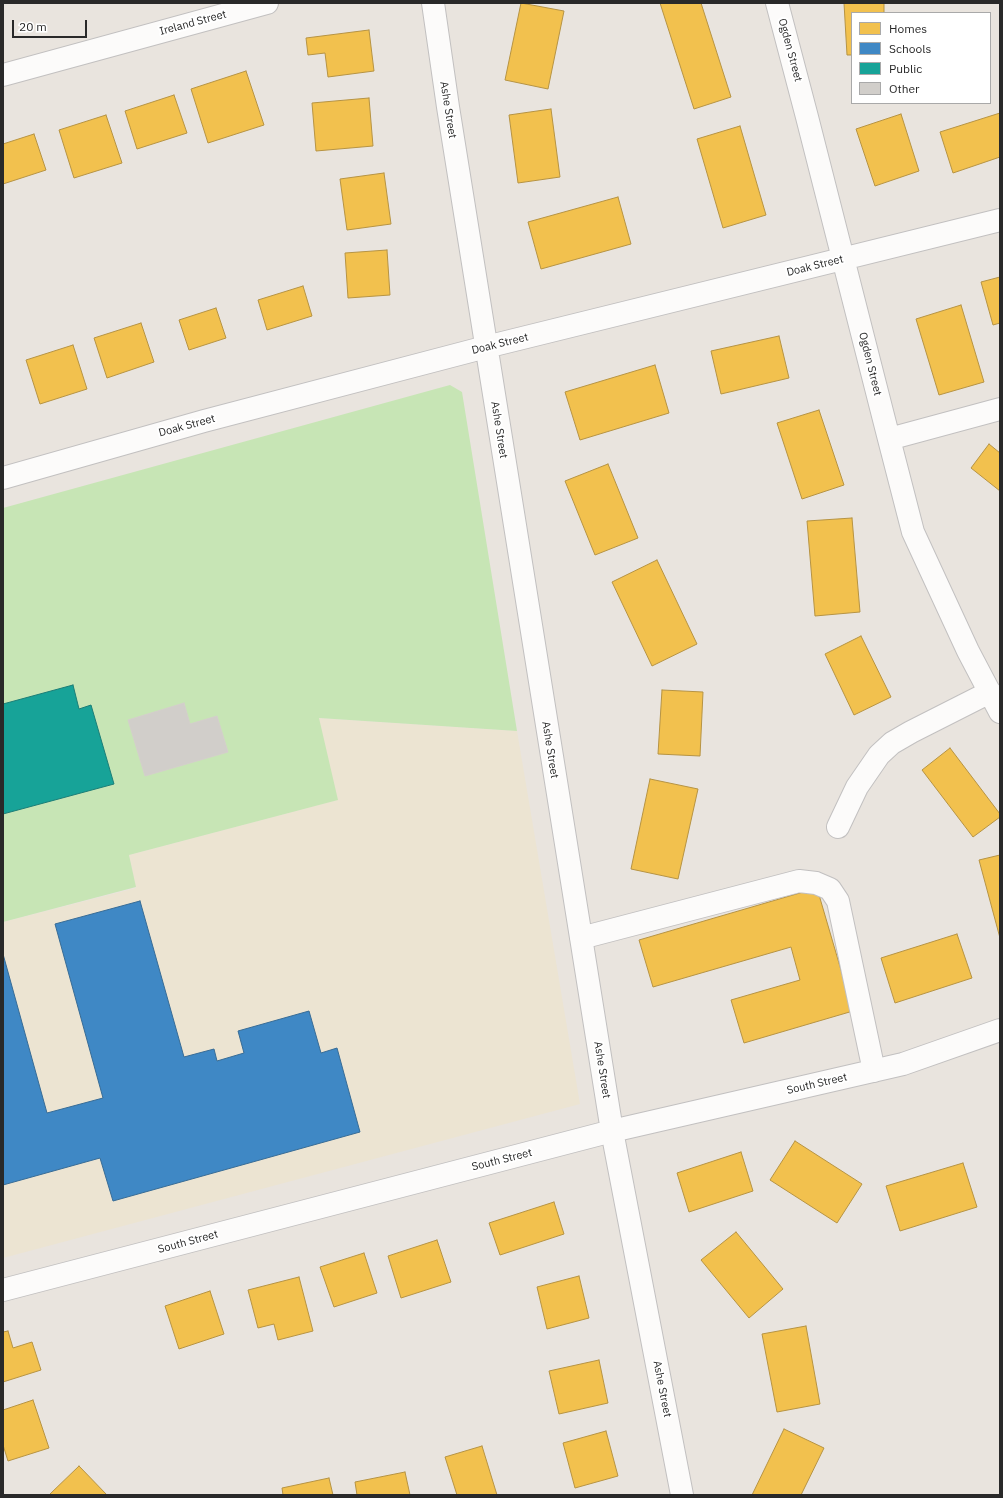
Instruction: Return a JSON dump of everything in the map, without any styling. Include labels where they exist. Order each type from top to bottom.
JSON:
[{"type":"street","name":"Ireland Street","points":[[3,75],[266,3]]},
{"type":"street","name":"Ashe Street","points":[[433,3],[486,347],[612,1131],[682,1495]]},
{"type":"street","name":"Ogden Street","points":[[777,3],[913,532],[968,651],[1000,712]]},
{"type":"street","name":"Doak Street","points":[[3,478],[196,423],[486,347],[1000,220]]},
{"type":"street","points":[[889,439],[1000,409]]},
{"type":"street","points":[[838,827],[857,787],[879,755],[892,743],[990,692]]},
{"type":"street","points":[[581,938],[799,881],[816,883],[830,889],[838,902],[874,1071]]},
{"type":"street","name":"South Street","points":[[3,1290],[612,1131],[903,1064],[1000,1030]]},
{"type":"shaded area","points":[[318,718],[517,731],[580,1104],[3,1258],[3,922],[136,888],[129,855],[337,800]]},
{"type":"green space","points":[[450,385],[462,392],[517,731],[319,718],[338,800],[129,855],[136,887],[3,922],[3,508]]},
{"type":"building: Homes","points":[[521,3],[564,11],[548,89],[505,80]]},
{"type":"building: Homes","points":[[660,3],[701,3],[731,97],[694,109]]},
{"type":"building: Homes","points":[[844,3],[884,3],[884,12],[851,12],[851,55],[847,55]]},
{"type":"building: Homes","points":[[369,30],[374,71],[328,77],[325,53],[308,55],[306,38]]},
{"type":"building: Homes","points":[[246,71],[264,125],[208,143],[191,89]]},
{"type":"building: Homes","points":[[174,95],[187,133],[137,149],[125,111]]},
{"type":"building: Homes","points":[[369,98],[373,146],[316,151],[312,103]]},
{"type":"building: Homes","points":[[551,109],[560,177],[518,183],[509,115]]},
{"type":"building: Homes","points":[[1000,113],[1000,157],[953,173],[940,132]]},
{"type":"building: Homes","points":[[901,114],[919,171],[875,186],[856,129]]},
{"type":"building: Homes","points":[[106,115],[122,163],[74,178],[59,130]]},
{"type":"building: Homes","points":[[740,126],[766,215],[723,228],[697,139]]},
{"type":"building: Homes","points":[[34,134],[46,170],[3,184],[3,144]]},
{"type":"building: Homes","points":[[384,173],[391,224],[347,230],[340,179]]},
{"type":"building: Homes","points":[[618,197],[631,244],[541,269],[528,222]]},
{"type":"building: Homes","points":[[387,250],[390,295],[348,298],[345,253]]},
{"type":"building: Homes","points":[[1000,277],[1000,323],[993,325],[981,282]]},
{"type":"building: Homes","points":[[303,286],[312,316],[267,330],[258,300]]},
{"type":"building: Homes","points":[[961,305],[984,382],[939,395],[916,319]]},
{"type":"building: Homes","points":[[216,308],[226,338],[189,350],[179,320]]},
{"type":"building: Homes","points":[[141,323],[154,362],[107,378],[94,338]]},
{"type":"building: Homes","points":[[779,336],[789,378],[721,394],[711,351]]},
{"type":"building: Homes","points":[[73,345],[87,389],[40,404],[26,360]]},
{"type":"building: Homes","points":[[655,365],[669,413],[580,440],[565,392]]},
{"type":"building: Homes","points":[[819,410],[844,485],[802,499],[777,423]]},
{"type":"building: Homes","points":[[989,444],[1000,453],[1000,491],[971,468]]},
{"type":"building: Homes","points":[[608,464],[638,538],[595,555],[565,481]]},
{"type":"building: Homes","points":[[852,518],[860,612],[815,616],[807,521]]},
{"type":"building: Homes","points":[[657,560],[697,644],[652,666],[612,582]]},
{"type":"building: Homes","points":[[861,636],[891,697],[854,715],[825,654]]},
{"type":"building: Homes","points":[[662,690],[703,692],[700,756],[658,754]]},
{"type":"building: Homes","points":[[950,748],[1000,814],[1000,817],[973,837],[922,770]]},
{"type":"building: Homes","points":[[650,779],[698,789],[678,879],[631,869]]},
{"type":"building: Homes","points":[[1000,855],[1000,938],[979,860]]},
{"type":"building: Homes","points":[[817,888],[853,1011],[744,1043],[731,1000],[800,980],[791,947],[653,987],[639,940]]},
{"type":"building: Homes","points":[[957,934],[972,978],[895,1003],[881,958]]},
{"type":"building: Homes","points":[[795,1141],[862,1184],[837,1223],[770,1180]]},
{"type":"building: Homes","points":[[741,1152],[753,1191],[689,1212],[677,1173]]},
{"type":"building: Homes","points":[[963,1163],[977,1207],[900,1231],[886,1186]]},
{"type":"building: Homes","points":[[554,1202],[564,1234],[500,1255],[489,1223]]},
{"type":"building: Homes","points":[[736,1232],[783,1289],[749,1318],[701,1260]]},
{"type":"building: Homes","points":[[437,1240],[451,1282],[401,1298],[388,1256]]},
{"type":"building: Homes","points":[[364,1253],[377,1293],[334,1307],[320,1267]]},
{"type":"building: Homes","points":[[579,1276],[589,1318],[547,1329],[537,1287]]},
{"type":"building: Homes","points":[[299,1277],[313,1331],[278,1340],[274,1324],[258,1328],[248,1290]]},
{"type":"building: Homes","points":[[210,1291],[224,1334],[179,1349],[165,1306]]},
{"type":"building: Homes","points":[[806,1326],[820,1404],[777,1412],[762,1334]]},
{"type":"building: Homes","points":[[8,1331],[13,1348],[32,1342],[41,1370],[3,1382],[3,1332]]},
{"type":"building: Homes","points":[[599,1360],[608,1403],[559,1414],[549,1371]]},
{"type":"building: Homes","points":[[33,1400],[49,1448],[8,1461],[3,1445],[3,1410]]},
{"type":"building: Homes","points":[[784,1429],[824,1448],[801,1495],[752,1495]]},
{"type":"building: Homes","points":[[606,1431],[618,1476],[575,1488],[563,1443]]},
{"type":"building: Homes","points":[[482,1446],[497,1495],[457,1495],[445,1457]]},
{"type":"building: Homes","points":[[79,1466],[107,1495],[50,1494]]},
{"type":"building: Homes","points":[[405,1472],[410,1495],[357,1495],[355,1482]]},
{"type":"building: Homes","points":[[329,1478],[333,1495],[283,1495],[282,1488]]},
{"type":"building: Schools","points":[[140,901],[184,1057],[214,1049],[217,1061],[244,1053],[238,1031],[309,1011],[321,1053],[337,1048],[360,1132],[113,1201],[100,1158],[3,1185],[3,954],[47,1113],[103,1098],[55,924]]},
{"type":"building: Public","points":[[73,685],[79,709],[91,705],[114,784],[3,814],[3,704]]},
{"type":"building: Other","points":[[184,703],[190,724],[217,716],[228,752],[145,776],[128,720]]}]
